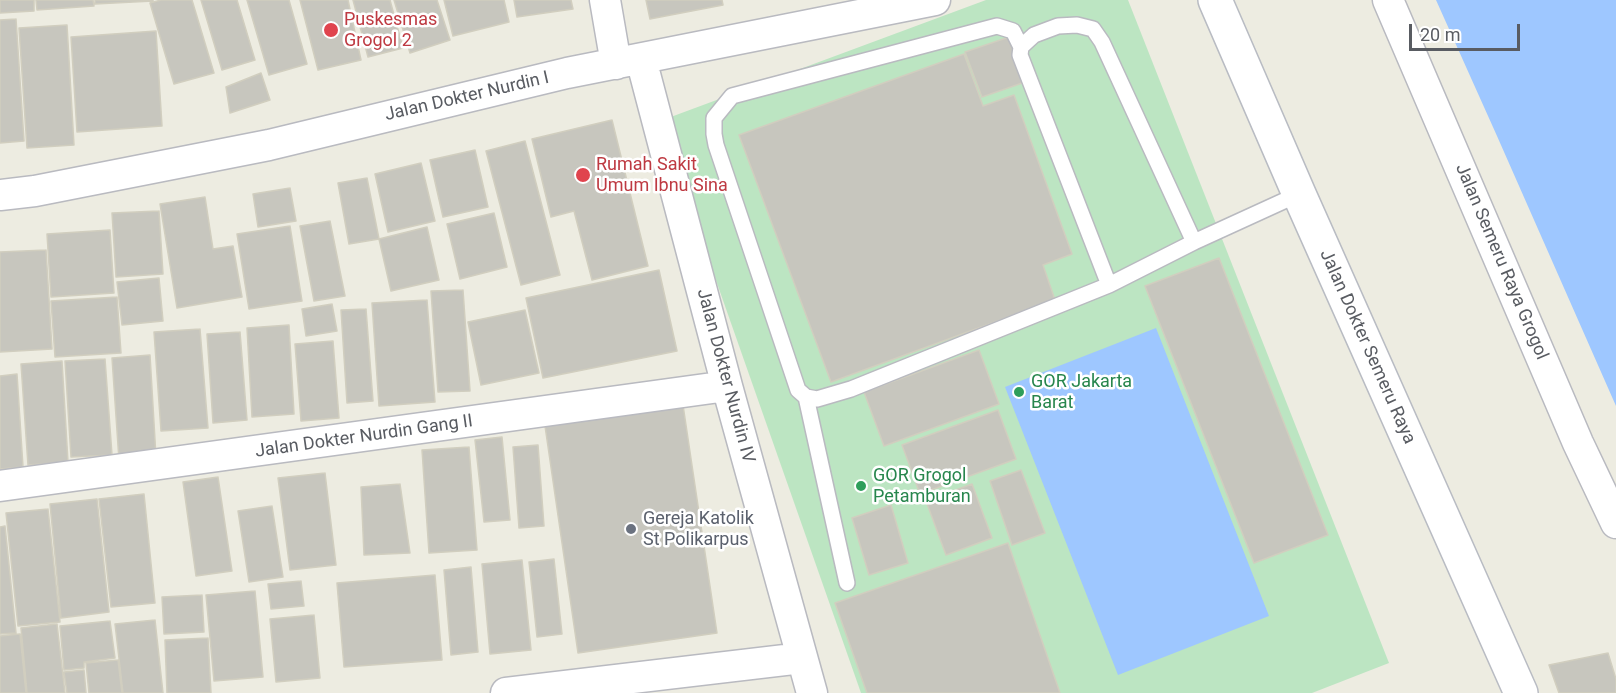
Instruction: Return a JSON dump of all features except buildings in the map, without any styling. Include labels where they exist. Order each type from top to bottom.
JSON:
[{"type":"street","name":"Jalan Dokter Nurdin IV","points":[[605,0],[629,61],[727,386],[812,693]]},
{"type":"street","name":"Jalan Dokter Nurdin I","points":[[0,195],[35,191],[269,145],[567,74],[935,0]]},
{"type":"street","name":"Jalan Dokter Semeru Raya","points":[[1215,0],[1521,693]]},
{"type":"street","name":"Jalan Semeru Raya Grogol","points":[[1388,0],[1578,443],[1616,523]]},
{"type":"street","name":"Jalan Dokter Nurdin Gang II","points":[[0,486],[727,386]]},
{"type":"street","points":[[506,693],[802,658]]},
{"type":"lane","points":[[1021,47],[1034,35],[1058,26],[1077,25],[1093,28],[1102,42],[1194,242]]},
{"type":"lane","points":[[1109,285],[1020,55],[1021,47],[1013,31],[997,26],[732,96],[714,118],[714,134],[720,157],[798,390],[806,397],[817,399],[851,389],[1109,285],[1194,242],[1299,194]]},
{"type":"lane","points":[[806,397],[847,583]]},
{"type":"green space","name":"GOR Jakarta Barat","points":[[986,0],[1128,0],[1389,663],[1312,693],[861,693],[660,121]]},
{"type":"water","points":[[1436,0],[1616,0],[1616,406],[1497,136]]},
{"type":"water","points":[[1156,328],[1269,616],[1118,675],[1005,387]]},
{"type":"place","name":"Puskesmas Grogol 2","points":[[331,30]]},
{"type":"place","name":"Rumah Sakit Umum Ibnu Sina","points":[[583,175]]},
{"type":"place","name":"GOR Jakarta Barat","points":[[1019,392]]},
{"type":"place","name":"GOR Grogol Petamburan","points":[[861,486]]},
{"type":"place","name":"Gereja Katolik St Polikarpus","points":[[631,529]]}]
